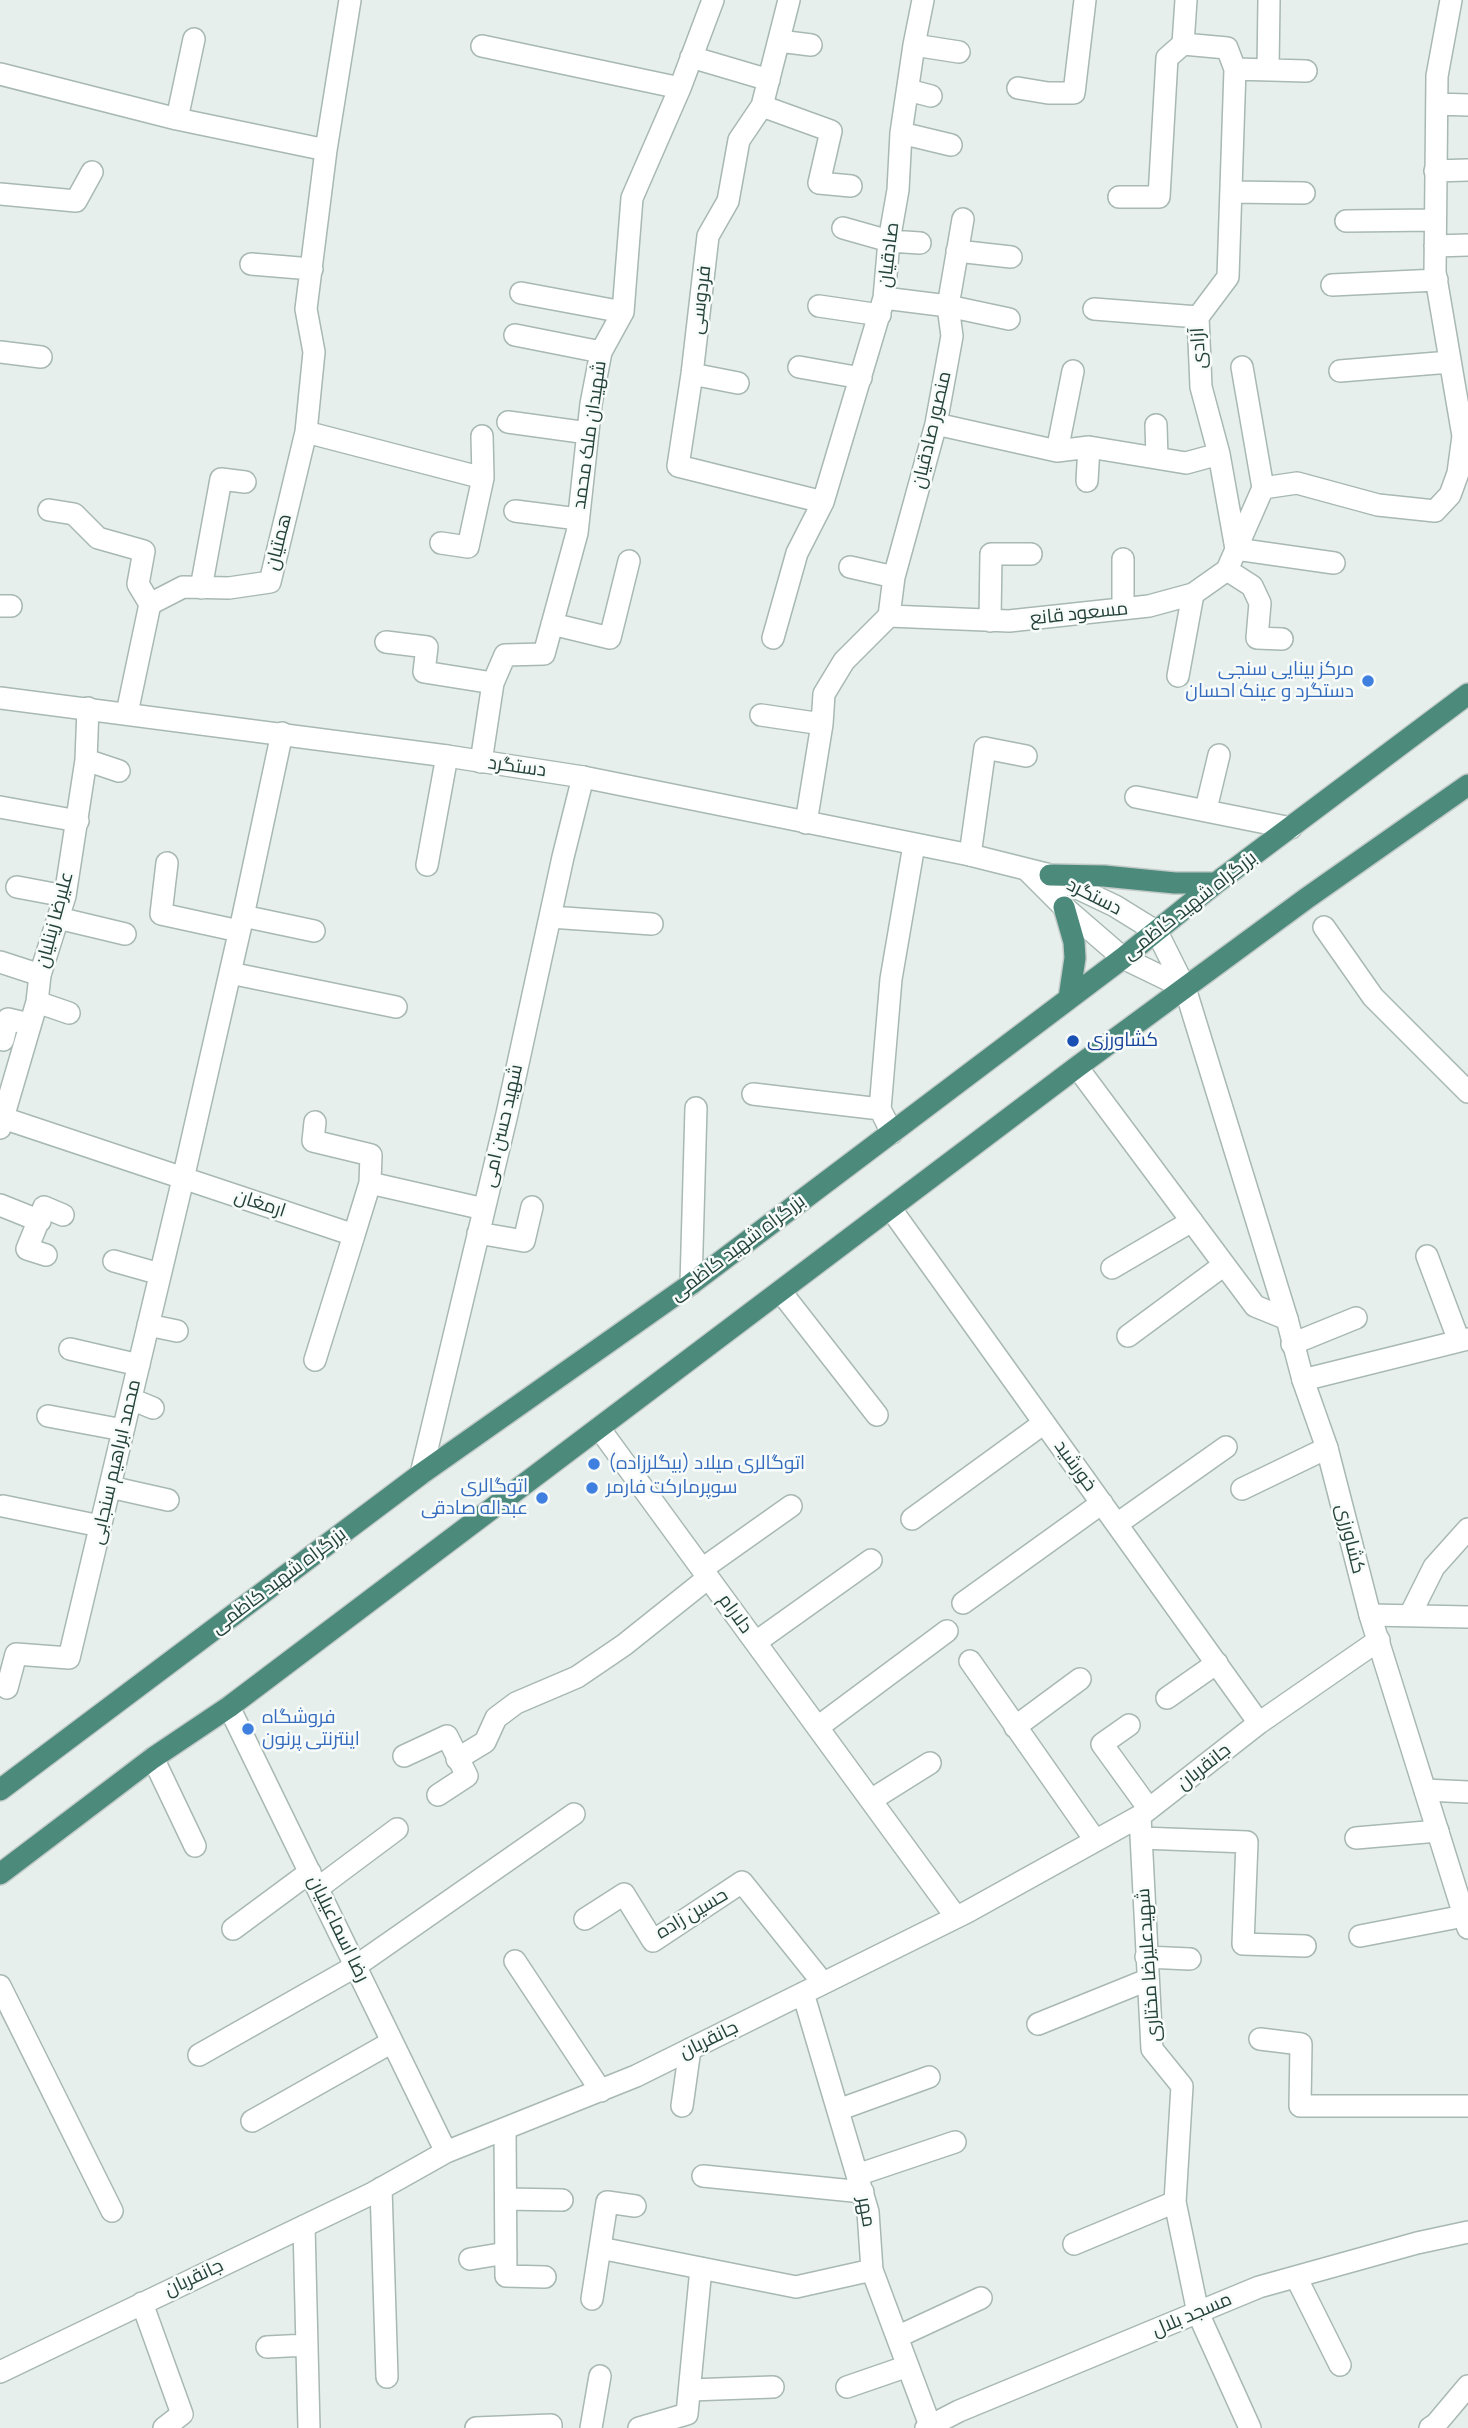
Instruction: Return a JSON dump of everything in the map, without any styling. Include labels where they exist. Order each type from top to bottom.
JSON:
[{"type":"highway","name":"بزرگراه شهید کاظمی","points":[[0,1790],[421,1474],[691,1284],[1468,694]]},
{"type":"highway","points":[[0,1874],[153,1758],[229,1707],[1077,1067],[1307,898],[1468,785]]},
{"type":"highway","points":[[1050,875],[1216,883]]},
{"type":"highway","points":[[1064,907],[1074,942],[1075,958],[1069,998]]},
{"type":"street","name":"همتیان","points":[[150,604],[183,587],[229,588],[270,582],[306,432],[314,352],[306,309],[326,150],[350,0]]},
{"type":"street","name":"شهیدان ملک محمد","points":[[481,762],[493,683],[505,655],[544,654],[576,533],[601,352],[623,312],[632,198],[680,88],[713,0]]},
{"type":"street","name":"فردوسی","points":[[789,0],[762,106],[739,140],[728,201],[708,236],[692,374],[677,466],[822,502]]},
{"type":"street","name":"صادقیان","points":[[773,638],[797,553],[822,502],[882,306],[898,190],[901,133],[923,0]]},
{"type":"street","points":[[1018,88],[1048,93],[1074,93],[1085,0]]},
{"type":"street","points":[[1119,197],[1159,197],[1167,58],[1183,44],[1186,0]]},
{"type":"street","points":[[1268,70],[1269,0]]},
{"type":"street","points":[[1263,488],[1297,483],[1378,505],[1435,512],[1450,495],[1466,435],[1450,362],[1437,280],[1435,246],[1437,76],[1451,0]]},
{"type":"street","points":[[177,119],[194,39]]},
{"type":"street","points":[[779,41],[811,45]]},
{"type":"street","points":[[1183,44],[1227,48],[1235,69],[1306,71]]},
{"type":"street","points":[[914,45],[959,51]]},
{"type":"street","points":[[482,46],[680,88]]},
{"type":"street","points":[[691,57],[769,80]]},
{"type":"street","name":"آزادی","points":[[1235,69],[1228,277],[1198,317],[1201,387],[1219,454],[1236,549]]},
{"type":"street","points":[[0,74],[177,119],[326,150]]},
{"type":"street","points":[[908,90],[931,96]]},
{"type":"street","points":[[1437,104],[1468,105]]},
{"type":"street","points":[[762,106],[831,131],[819,183],[852,186]]},
{"type":"street","points":[[901,133],[951,145]]},
{"type":"street","points":[[1435,171],[1468,170]]},
{"type":"street","points":[[0,194],[76,201],[92,172]]},
{"type":"street","points":[[1231,192],[1304,193]]},
{"type":"street","name":"منصور صادقیان","points":[[889,616],[894,577],[936,424],[952,337],[948,306],[963,219]]},
{"type":"street","points":[[1346,221],[1435,220]]},
{"type":"street","points":[[843,228],[889,242],[920,243]]},
{"type":"street","points":[[1435,246],[1468,245]]},
{"type":"street","points":[[957,251],[1011,257]]},
{"type":"street","points":[[251,264],[312,270]]},
{"type":"street","points":[[1332,285],[1437,280]]},
{"type":"street","points":[[521,293],[623,312]]},
{"type":"street","points":[[818,306],[948,306],[1009,319]]},
{"type":"street","points":[[1094,309],[1198,317]]},
{"type":"street","points":[[515,335],[601,352]]},
{"type":"street","points":[[0,352],[41,357]]},
{"type":"street","points":[[1340,371],[1450,362]]},
{"type":"street","points":[[799,367],[861,378]]},
{"type":"street","points":[[1242,367],[1263,488],[1227,570],[1252,586],[1260,603],[1257,638],[1282,639]]},
{"type":"street","points":[[1058,451],[1073,371]]},
{"type":"street","points":[[692,374],[738,383]]},
{"type":"street","points":[[508,422],[588,433]]},
{"type":"street","points":[[936,424],[1058,451],[1089,447],[1186,463],[1219,454]]},
{"type":"street","points":[[1156,425],[1157,458]]},
{"type":"street","points":[[306,432],[483,478]]},
{"type":"street","points":[[441,543],[468,547],[483,478],[482,436]]},
{"type":"street","points":[[1087,481],[1089,447]]},
{"type":"street","points":[[201,587],[221,480],[245,482]]},
{"type":"street","points":[[49,510],[74,514],[98,538],[144,551],[138,584],[150,604],[127,713]]},
{"type":"street","points":[[515,511],[578,519]]},
{"type":"street","points":[[1236,549],[1334,563]]},
{"type":"street","points":[[990,621],[991,554],[1031,554]]},
{"type":"street","points":[[1123,559],[1123,609]]},
{"type":"street","points":[[552,624],[610,638],[629,561]]},
{"type":"street","points":[[850,568],[894,577]]},
{"type":"street","name":"مسعود قانع","points":[[889,616],[1009,621],[1149,606],[1193,594],[1227,570]]},
{"type":"street","points":[[1178,676],[1193,594]]},
{"type":"street","points":[[806,823],[822,724],[824,694],[844,661],[889,616]]},
{"type":"street","points":[[386,642],[426,647],[424,672],[493,683]]},
{"type":"street","name":"دستگرد","points":[[0,698],[282,733],[583,777],[970,855],[1050,875],[1115,906],[1157,932]]},
{"type":"street","name":"علیرضا زینلیان","points":[[2,1123],[37,1002],[40,975],[65,896],[86,760],[88,708]]},
{"type":"street","points":[[761,715],[822,724]]},
{"type":"street","name":"محمد ابراهیم سنجابی","points":[[7,1688],[16,1654],[69,1658],[183,1179],[282,733]]},
{"type":"street","points":[[970,855],[985,748],[1026,756]]},
{"type":"street","points":[[1206,809],[1219,755]]},
{"type":"street","points":[[427,865],[447,756]]},
{"type":"street","points":[[86,760],[119,771]]},
{"type":"street","name":"شهید حسن امی","points":[[421,1474],[507,1114],[583,777]]},
{"type":"street","points":[[1136,797],[1291,828]]},
{"type":"street","points":[[0,807],[78,821]]},
{"type":"street","points":[[892,1133],[880,1109],[891,979],[914,845]]},
{"type":"street","points":[[167,863],[161,914],[314,931]]},
{"type":"street","name":"دستگرد","points":[[1028,871],[1064,907],[1123,958],[1185,988]]},
{"type":"street","points":[[17,887],[65,896]]},
{"type":"street","points":[[550,917],[652,924]]},
{"type":"street","points":[[58,918],[125,934]]},
{"type":"street","points":[[1324,927],[1373,997],[1468,1092]]},
{"type":"street","name":"کشاورزی","points":[[1157,932],[1185,988],[1287,1319],[1303,1380],[1327,1448],[1370,1615],[1466,1922]]},
{"type":"street","points":[[0,962],[40,975]]},
{"type":"street","points":[[230,973],[396,1007]]},
{"type":"street","points":[[37,1002],[69,1013]]},
{"type":"street","points":[[0,1039],[4,1040],[8,1019],[29,1024]]},
{"type":"street","points":[[1077,1067],[1255,1306],[1287,1319]]},
{"type":"street","points":[[753,1094],[880,1109]]},
{"type":"street","points":[[691,1284],[696,1108]]},
{"type":"street","points":[[315,1122],[313,1141],[371,1156],[370,1183],[315,1360]]},
{"type":"street","name":"ارمغان","points":[[2,1123],[354,1235]]},
{"type":"street","points":[[370,1183],[484,1209]]},
{"type":"street","points":[[0,1205],[40,1221]]},
{"type":"street","points":[[46,1255],[27,1249],[44,1207],[63,1215]]},
{"type":"street","points":[[478,1233],[524,1241],[531,1207]]},
{"type":"street","name":"خورشید","points":[[891,1209],[1259,1723]]},
{"type":"street","points":[[1112,1268],[1192,1221]]},
{"type":"street","points":[[1303,1380],[1464,1340],[1427,1256]]},
{"type":"street","points":[[114,1261],[160,1274]]},
{"type":"street","points":[[1128,1336],[1224,1265]]},
{"type":"street","points":[[781,1292],[877,1415]]},
{"type":"street","points":[[1292,1344],[1356,1318]]},
{"type":"street","points":[[148,1325],[177,1331]]},
{"type":"street","points":[[70,1349],[139,1365]]},
{"type":"street","points":[[131,1399],[153,1408]]},
{"type":"street","points":[[48,1416],[123,1430]]},
{"type":"street","points":[[912,1519],[1044,1423]]},
{"type":"street","name":"دلارام","points":[[599,1428],[957,1917]]},
{"type":"street","points":[[1117,1524],[1226,1447]]},
{"type":"street","points":[[1242,1489],[1327,1448]]},
{"type":"street","points":[[110,1487],[168,1500]]},
{"type":"street","points":[[963,1603],[1101,1503]]},
{"type":"street","points":[[4,1506],[100,1525]]},
{"type":"street","points":[[457,1759],[485,1742],[496,1718],[516,1703],[577,1677],[624,1645],[705,1573],[790,1506]]},
{"type":"street","points":[[1410,1615],[1434,1567],[1468,1529]]},
{"type":"street","points":[[756,1642],[871,1560]]},
{"type":"street","points":[[1370,1615],[1468,1617]]},
{"type":"street","points":[[818,1727],[947,1631]]},
{"type":"street","name":"جانقربان","points":[[0,2372],[304,2226],[446,2152],[636,2076],[957,1917],[1144,1812],[1259,1723],[1379,1640]]},
{"type":"street","points":[[970,1661],[1095,1840]]},
{"type":"street","points":[[1167,1698],[1217,1663]]},
{"type":"street","points":[[1015,1727],[1080,1679]]},
{"type":"street","name":"رضا اسماعیلیان","points":[[229,1707],[446,2152]]},
{"type":"street","points":[[1129,1725],[1102,1744],[1144,1812]]},
{"type":"street","points":[[404,1756],[447,1736],[467,1776],[438,1795]]},
{"type":"street","points":[[153,1758],[195,1846]]},
{"type":"street","points":[[871,1800],[930,1763]]},
{"type":"street","points":[[1425,1790],[1468,1792]]},
{"type":"street","name":"شهیدعلیرضا مختاری","points":[[1144,1812],[1141,1838],[1152,2049],[1182,2085],[1175,2202],[1198,2313],[1250,2428]]},
{"type":"street","points":[[199,2055],[356,1966],[574,1814]]},
{"type":"street","points":[[233,1929],[397,1829]]},
{"type":"street","points":[[1356,1838],[1438,1831]]},
{"type":"street","points":[[1141,1838],[1247,1842],[1244,1944],[1305,1946]]},
{"type":"street","name":"حسین زاده","points":[[584,1919],[624,1894],[653,1941],[742,1882],[823,1983]]},
{"type":"street","points":[[1360,1936],[1466,1922]]},
{"type":"street","points":[[1146,1957],[1190,1959]]},
{"type":"street","points":[[515,1961],[601,2091]]},
{"type":"street","points":[[1038,2024],[1147,1980]]},
{"type":"street","points":[[0,1986],[111,2211]]},
{"type":"street","name":"مهر","points":[[803,1993],[868,2212],[872,2270],[929,2427]]},
{"type":"street","points":[[1260,2039],[1301,2044],[1300,2106],[1468,2106]]},
{"type":"street","points":[[252,2121],[392,2042]]},
{"type":"street","points":[[682,2106],[690,2049]]},
{"type":"street","points":[[838,2109],[929,2077]]},
{"type":"street","points":[[505,2129],[506,2276],[545,2277]]},
{"type":"street","points":[[703,2176],[860,2184],[955,2142]]},
{"type":"street","points":[[381,2188],[387,2377]]},
{"type":"street","points":[[506,2199],[562,2200]]},
{"type":"street","points":[[592,2299],[607,2202],[635,2206]]},
{"type":"street","points":[[1074,2244],[1175,2202]]},
{"type":"street","points":[[304,2226],[309,2428]]},
{"type":"street","name":"مسجد بلال","points":[[929,2427],[959,2411],[1259,2287],[1417,2243],[1468,2232]]},
{"type":"street","points":[[600,2248],[796,2287],[872,2270]]},
{"type":"street","points":[[470,2259],[506,2253]]},
{"type":"street","points":[[639,2428],[687,2414],[701,2268]]},
{"type":"street","points":[[1296,2277],[1340,2365]]},
{"type":"street","points":[[897,2337],[981,2298]]},
{"type":"street","points":[[142,2303],[182,2414],[164,2428]]},
{"type":"street","points":[[267,2347],[307,2345]]},
{"type":"street","points":[[847,2387],[908,2366]]},
{"type":"street","points":[[591,2428],[600,2376]]},
{"type":"street","points":[[1430,2428],[1468,2386]]},
{"type":"street","points":[[690,2390],[773,2387]]},
{"type":"street","points":[[476,2428],[551,2427]]},
{"type":"place","name":"مرکز بینایی سنجی دستگرد و عینک احسان","points":[[1368,681]]},
{"type":"place","name":"کشاورزی","points":[[1073,1041]]},
{"type":"place","name":"اتوگالری میلاد (بیگلرزاده)","points":[[594,1464]]},
{"type":"place","name":"سوپرمارکت فارمر","points":[[592,1488]]},
{"type":"place","name":"اتوگالری عبداله صادقی","points":[[542,1498]]},
{"type":"place","name":"فروشگاه اینترنتی پرنون","points":[[248,1729]]}]
